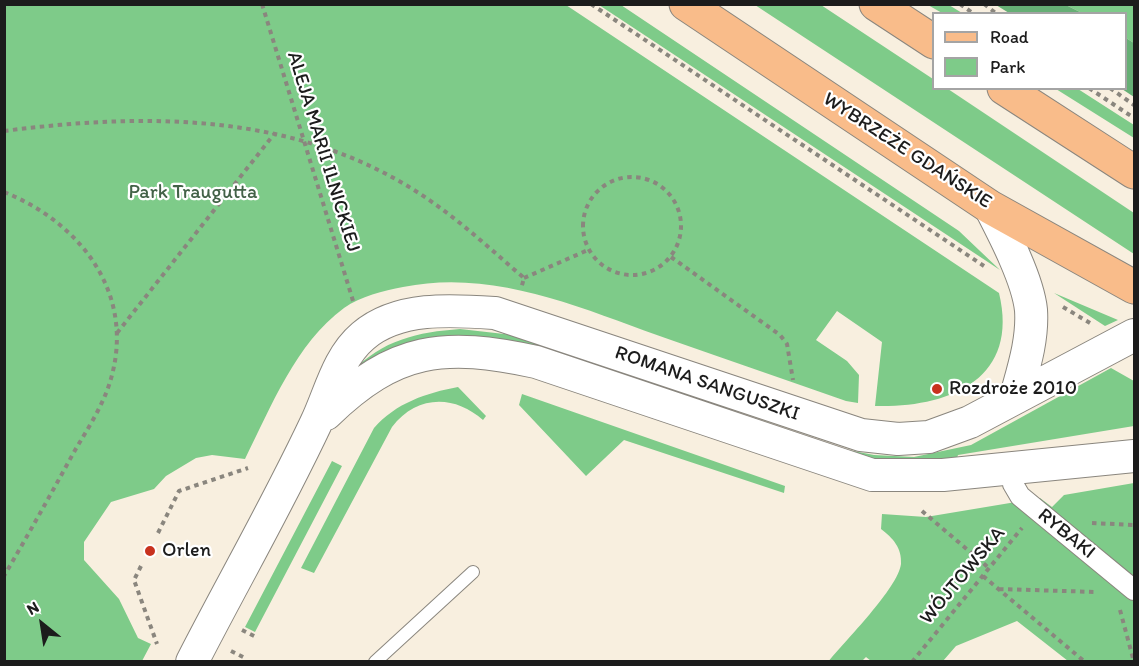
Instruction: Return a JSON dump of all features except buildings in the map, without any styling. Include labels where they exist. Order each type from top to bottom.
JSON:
[{"type":"main road","name":"WYBRZEŻE GDAŃSKIE","points":[[686,4],[990,207],[1134,288]]},
{"type":"main road","points":[[876,4],[932,41]]},
{"type":"main road","points":[[1007,90],[1134,172]]},
{"type":"street","points":[[990,207],[1009,246],[1031,307],[1028,355],[1016,396]]},
{"type":"street","name":"ROMANA SANGUSZKI","points":[[192,662],[316,423],[341,363],[363,336],[390,320],[410,315],[460,310],[495,312],[861,435],[898,439],[929,437],[970,422],[1134,335]]},
{"type":"street","name":"ROMANA SANGUSZKI","points":[[316,423],[353,387],[391,364],[430,353],[453,350],[484,352],[536,362],[872,475],[943,475],[1134,456]]},
{"type":"street","name":"RYBAKI","points":[[1011,468],[1013,484],[1020,496],[1108,568],[1125,591]]},
{"type":"lane","points":[[375,662],[473,572]]},
{"type":"path","name":"ALEJA MARII ILNICKIEJ","points":[[262,4],[355,308]]},
{"type":"path","points":[[591,4],[994,272]]},
{"type":"path","points":[[1092,90],[1134,118]]},
{"type":"path","points":[[1113,90],[1134,105]]},
{"type":"path","points":[[4,131],[63,123],[132,120],[198,121],[275,133],[304,141],[359,162],[413,189],[451,216],[524,278]]},
{"type":"path","points":[[117,333],[275,133]]},
{"type":"path","points":[[628,177],[645,178],[660,185],[672,196],[679,210],[682,226],[679,243],[671,257],[659,268],[644,275],[627,276],[611,272],[598,263],[588,250],[583,234],[583,218],[588,202],[598,189],[612,181],[628,177]]},
{"type":"path","points":[[4,192],[36,206],[61,223],[79,240],[95,263],[106,285],[114,309],[117,333],[117,357],[104,399],[5,576]]},
{"type":"path","points":[[524,278],[588,250]]},
{"type":"path","points":[[671,257],[780,335],[786,344],[794,373],[793,390]]},
{"type":"path","points":[[520,296],[524,278]]},
{"type":"path","points":[[1057,304],[1094,325]]},
{"type":"path","points":[[158,533],[179,491],[248,468]]},
{"type":"path","name":"WÓJTOWSKA","points":[[912,662],[1037,510]]},
{"type":"path","points":[[922,511],[989,568]]},
{"type":"path","points":[[141,566],[134,580],[157,644]]},
{"type":"path","points":[[1108,568],[1125,591],[1134,662]]},
{"type":"path","points":[[983,576],[1085,662]]},
{"type":"path","points":[[998,589],[1125,591]]},
{"type":"path","points":[[247,632],[258,638]]},
{"type":"path","points":[[238,655],[247,659]]},
{"type":"green space","name":"Park Traugutta","points":[[4,5],[566,5],[999,293],[1003,323],[999,348],[988,368],[972,383],[952,394],[928,401],[875,406],[882,342],[837,311],[816,340],[847,361],[859,375],[858,403],[846,401],[540,295],[472,283],[438,283],[403,287],[372,294],[344,308],[327,322],[298,357],[245,459],[212,455],[196,458],[166,476],[154,489],[111,502],[84,542],[84,560],[119,599],[138,638],[151,644],[142,661],[5,661]]},
{"type":"green space","points":[[599,5],[621,5],[959,231],[1000,270]]},
{"type":"green space","points":[[755,5],[821,5],[932,78],[932,90],[950,90],[1134,213],[1134,254]]},
{"type":"green space","points":[[928,5],[949,5],[960,12],[940,12]]},
{"type":"green space","points":[[996,5],[1066,5],[1080,12],[1007,12]]},
{"type":"green space","points":[[1066,5],[1134,5],[1134,43],[1127,39],[1127,12],[1080,12]]},
{"type":"green space","points":[[1127,39],[1134,43],[1134,97],[1124,90],[1127,90]]},
{"type":"green space","points":[[1058,90],[1080,90],[1134,125],[1134,138]]},
{"type":"green space","points":[[1054,293],[1118,320],[1105,326]]},
{"type":"green space","points":[[460,329],[513,335],[843,449],[874,455],[914,457],[971,445],[1111,368],[1134,381],[1134,426],[958,455],[957,458],[888,464],[497,339],[459,338],[423,345],[352,372],[388,345],[415,335]]},
{"type":"green space","points":[[458,387],[486,416],[483,420],[472,412],[448,402],[424,404],[402,416],[392,427],[314,573],[301,568],[374,428],[392,412],[412,400]]},
{"type":"green space","points":[[522,394],[785,486],[784,493],[624,440],[586,476],[519,405]]},
{"type":"green space","points":[[332,461],[342,466],[255,632],[245,627]]},
{"type":"green space","points":[[1134,483],[1134,661],[1068,661],[1017,621],[956,646],[943,661],[871,661],[866,657],[862,661],[828,662],[870,614],[898,574],[901,564],[900,553],[893,540],[881,529],[882,514],[926,517],[1040,498],[1052,507],[1064,495]]},
{"type":"place","name":"Rozdroże 2010","points":[[937,389]]},
{"type":"place","name":"Orlen","points":[[150,551]]}]
